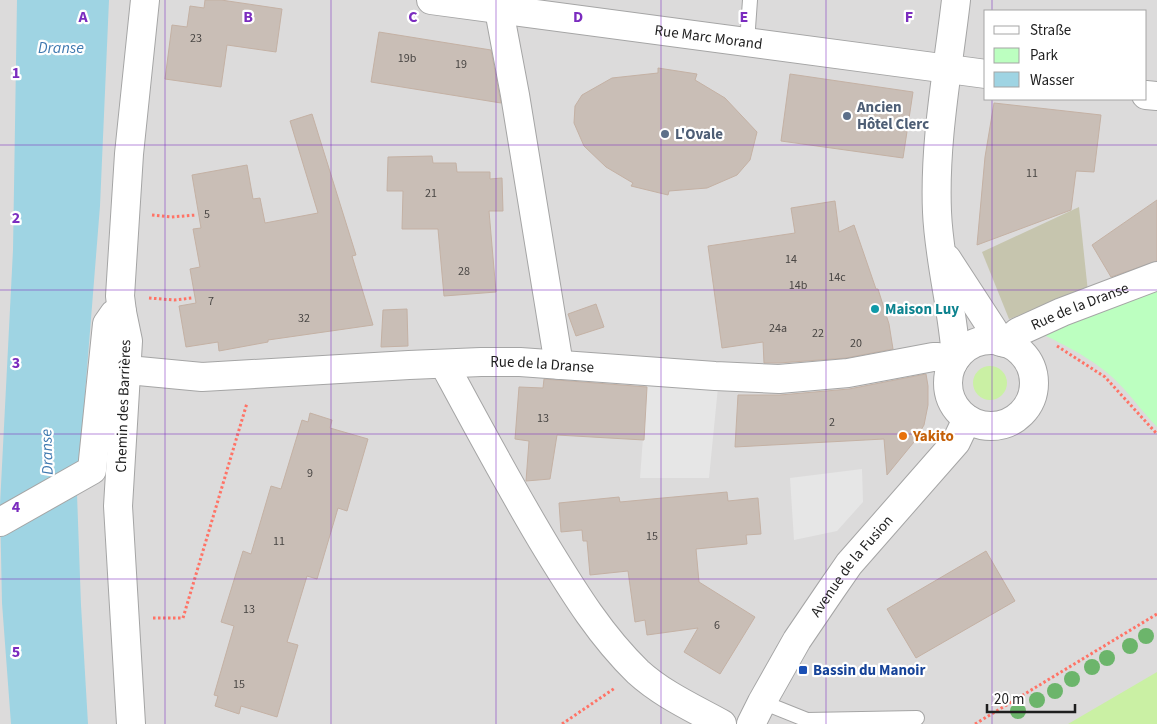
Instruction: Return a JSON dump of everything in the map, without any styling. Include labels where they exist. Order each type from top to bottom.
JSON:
[{"type":"street","name":"Chemin des Barrières","points":[[131,724],[118,506],[132,305],[120,296],[123,228],[136,70],[145,0]]},
{"type":"street","name":"Rue Marc Morand","points":[[431,0],[984,74]]},
{"type":"street","points":[[954,361],[954,335],[937,212],[937,166],[956,0]]},
{"type":"street","points":[[499,10],[515,95],[559,365]]},
{"type":"street","points":[[942,251],[1003,342]]},
{"type":"street","name":"Rue de la Dranse","points":[[1003,342],[1018,332],[1062,312],[1157,276]]},
{"type":"street","points":[[0,522],[92,470],[107,324],[114,314],[132,305]]},
{"type":"street","points":[[989,341],[1003,342],[1022,353],[1030,367],[1034,382],[1031,398],[1020,414],[1013,420],[1004,424],[986,426],[968,420],[956,409],[948,388],[949,372],[954,361],[965,349],[977,343],[989,341]]},
{"type":"street","name":"Rue de la Dranse","points":[[128,370],[202,377],[481,362],[779,379],[848,373],[933,357],[954,361]]},
{"type":"street","points":[[444,364],[517,499],[575,594],[603,635],[639,672],[659,689],[722,724]]},
{"type":"street","name":"Avenue de la Fusion","points":[[756,713],[797,640],[835,583],[849,564],[956,442],[968,420]]},
{"type":"lane","points":[[747,42],[750,0]]},
{"type":"lane","points":[[756,713],[807,720],[917,718]]},
{"type":"path","points":[[147,214],[171,217],[196,215]]},
{"type":"path","points":[[132,305],[192,298]]},
{"type":"path","points":[[1055,345],[1105,377],[1157,434]]},
{"type":"path","points":[[125,619],[183,618],[256,374]]},
{"type":"path","points":[[975,724],[1157,614]]},
{"type":"path","points":[[562,724],[639,672]]},
{"type":"shaded area","points":[[0,0],[1157,0],[1157,724],[0,724]]},
{"type":"shaded area","points":[[1079,207],[1088,292],[1009,319],[982,252]]},
{"type":"shaded area","points":[[647,384],[718,387],[709,478],[640,478]]},
{"type":"shaded area","points":[[862,469],[863,502],[837,531],[794,540],[790,478]]},
{"type":"green space","points":[[1157,289],[1157,427],[1124,389],[1106,372],[1075,351],[1042,334]]},
{"type":"green space","points":[[990,366],[997,367],[1002,371],[1006,376],[1006,390],[1002,395],[997,399],[990,400],[983,399],[978,395],[974,390],[973,383],[974,376],[978,371],[983,367]]},
{"type":"green space","points":[[1157,672],[1157,724],[1068,724]]},
{"type":"water","name":"Dranse","points":[[17,0],[109,0],[100,206],[77,494],[88,724],[11,724],[2,603],[0,505],[13,250]]},
{"type":"building","points":[[205,0],[221,0],[282,9],[276,52],[227,45],[221,87],[165,79],[172,25],[187,27],[190,6],[204,8]]},
{"type":"building","points":[[379,32],[491,50],[501,103],[371,82]]},
{"type":"building","name":"L'Ovale","points":[[658,68],[697,74],[695,80],[725,98],[757,132],[750,160],[737,175],[707,188],[669,191],[668,195],[631,186],[633,183],[606,167],[584,146],[574,123],[575,106],[582,95],[612,78],[658,73]]},
{"type":"building","name":"Ancien Hôtel Clerc","points":[[790,74],[913,92],[903,158],[781,141]]},
{"type":"building","points":[[994,103],[1101,115],[1094,172],[1076,171],[1071,210],[977,245],[985,157]]},
{"type":"building","points":[[312,114],[356,255],[352,256],[373,325],[268,340],[268,342],[219,351],[218,342],[186,347],[179,306],[196,303],[190,269],[200,267],[193,229],[201,228],[192,175],[247,165],[253,199],[260,198],[265,223],[318,213],[290,121]]},
{"type":"building","points":[[432,156],[433,163],[456,163],[457,172],[490,172],[490,179],[502,178],[503,211],[489,211],[496,292],[444,296],[438,229],[402,229],[403,191],[387,191],[388,157]]},
{"type":"building","points":[[1157,200],[1157,261],[1111,277],[1092,245]]},
{"type":"building","points":[[835,201],[839,232],[854,225],[876,289],[878,289],[889,324],[893,349],[846,358],[764,363],[763,342],[722,348],[708,246],[795,233],[791,208]]},
{"type":"building","points":[[596,304],[604,327],[576,336],[568,314]]},
{"type":"building","points":[[407,309],[408,346],[381,347],[383,310]]},
{"type":"building","points":[[926,374],[928,405],[924,425],[914,442],[887,475],[884,439],[735,447],[738,395],[780,395],[849,389]]},
{"type":"building","points":[[544,379],[647,387],[644,440],[557,435],[550,479],[526,481],[529,441],[515,439],[519,387],[543,388]]},
{"type":"building","points":[[310,413],[332,420],[330,428],[368,439],[347,511],[338,508],[317,579],[307,576],[287,642],[298,645],[277,717],[241,706],[239,714],[215,706],[218,696],[214,695],[234,626],[221,622],[243,551],[251,554],[271,486],[281,489],[302,420],[308,422]]},
{"type":"building","points":[[727,492],[728,501],[758,498],[761,534],[746,535],[747,544],[696,549],[699,582],[755,617],[720,674],[684,652],[698,628],[647,635],[645,620],[635,622],[628,571],[590,575],[587,541],[583,541],[582,530],[561,532],[559,503],[619,497],[620,502]]},
{"type":"building","points":[[986,551],[1015,601],[916,658],[887,609]]},
{"type":"place","name":"Ancien Hôtel Clerc","points":[[847,116]]},
{"type":"place","name":"L'Ovale","points":[[665,134]]},
{"type":"place","name":"Maison Luy","points":[[875,309]]},
{"type":"place","name":"Yakito","points":[[903,436]]},
{"type":"place","name":"Bassin du Manoir","points":[[803,670]]}]
